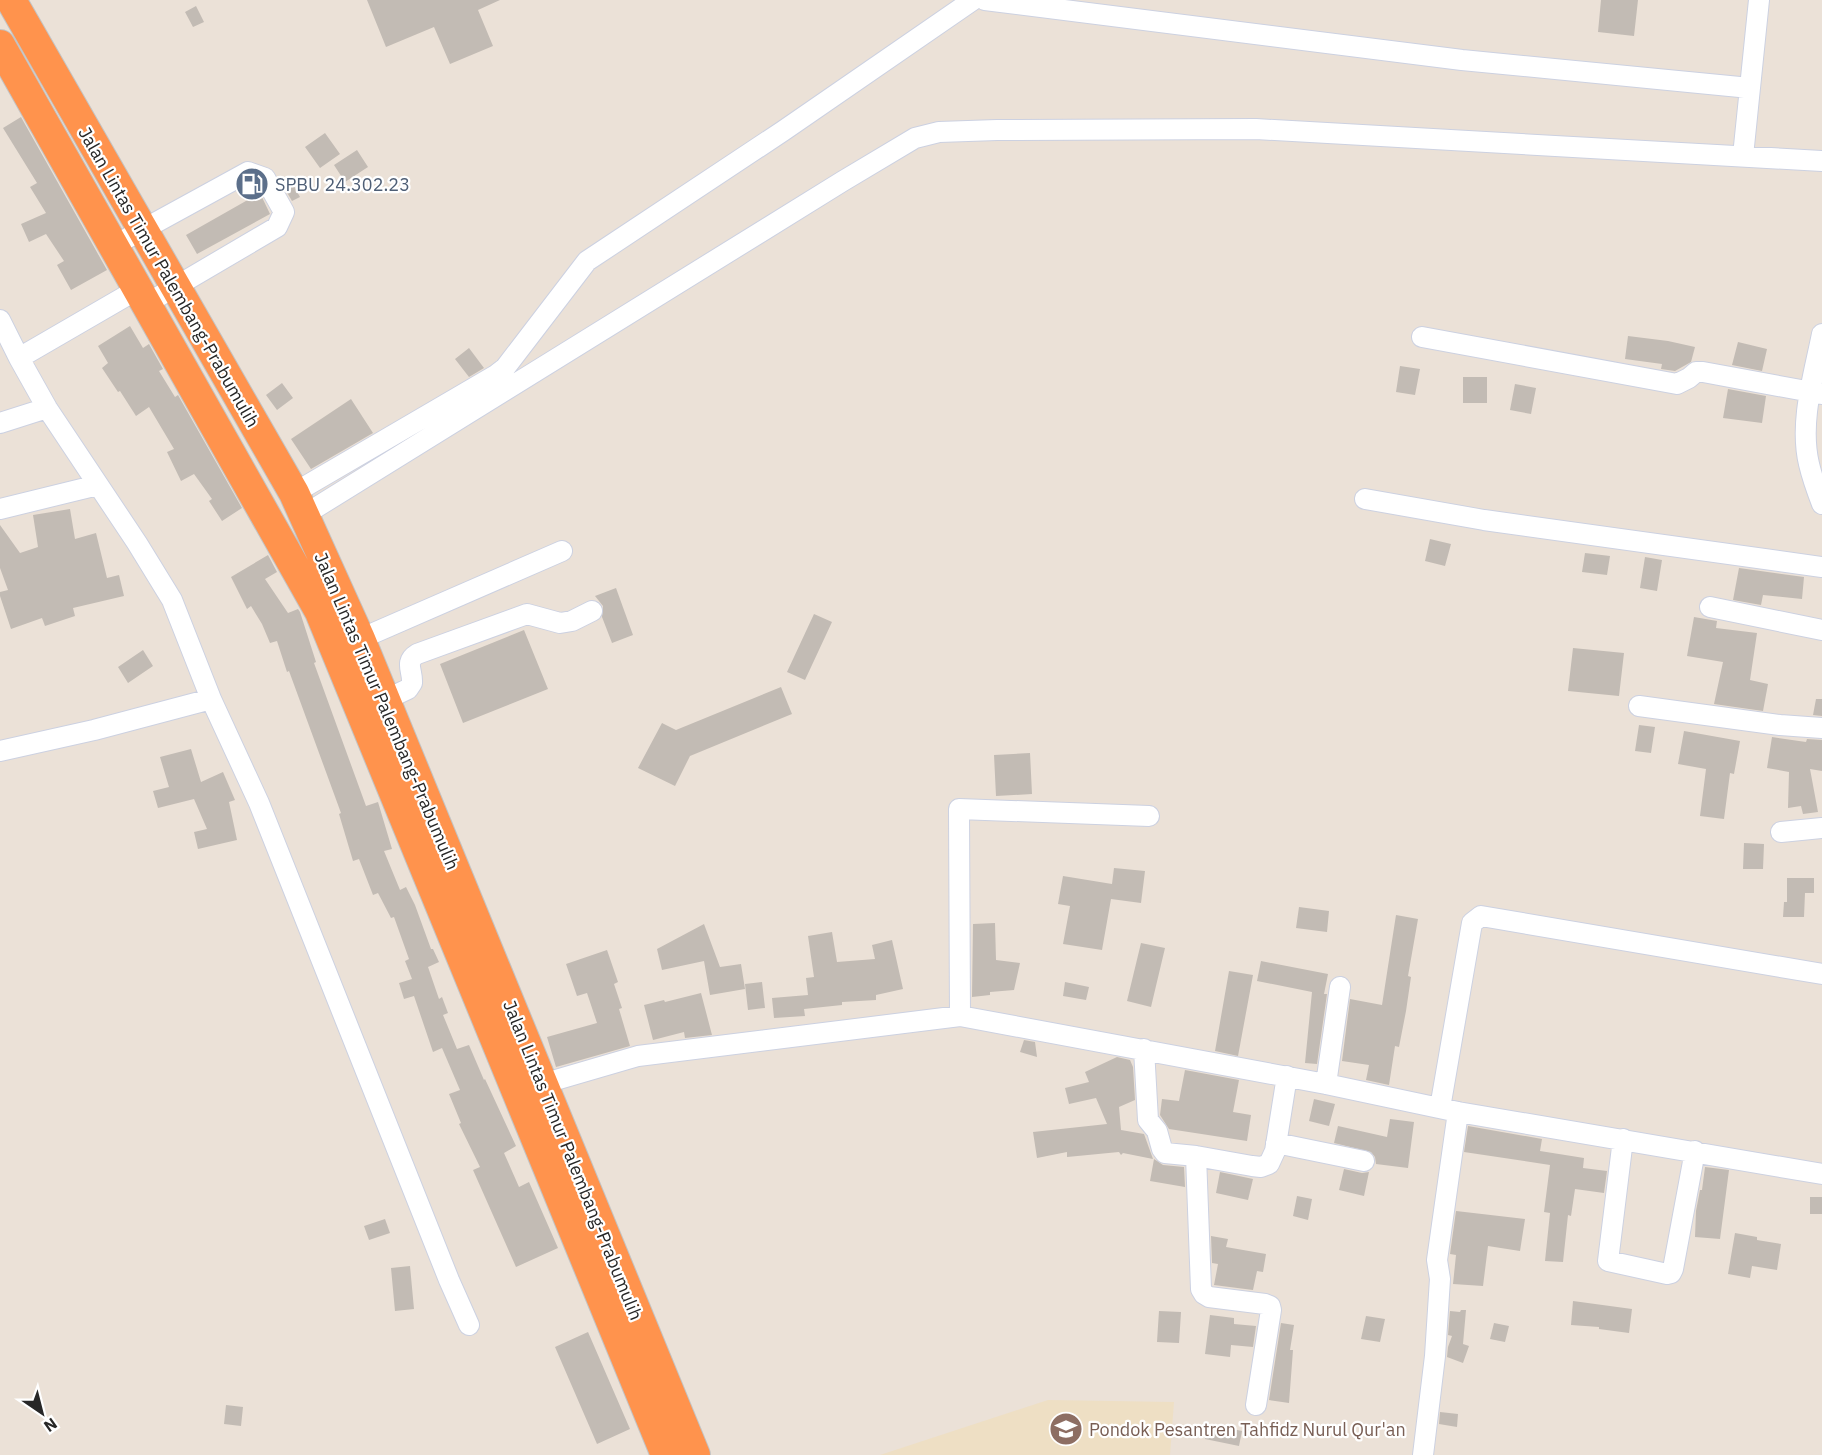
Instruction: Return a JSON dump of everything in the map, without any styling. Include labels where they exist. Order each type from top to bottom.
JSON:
[{"type":"highway","name":"Jalan Lintas Timur Palembang-Prabumulih","points":[[11,0],[299,504],[360,639],[695,1455]]},
{"type":"highway","name":"Jalan Lintas Timur Palembang-Prabumulih","points":[[0,45],[320,612],[666,1455]]},
{"type":"street","points":[[299,504],[505,368],[587,261],[783,131],[973,0]]},
{"type":"street","points":[[986,0],[1462,60],[1750,88]]},
{"type":"street","points":[[1743,156],[1759,0]]},
{"type":"street","points":[[299,504],[915,138],[939,132],[1256,129],[1822,161]]},
{"type":"street","points":[[28,353],[80,323],[142,297],[175,287],[277,227],[285,212],[264,178],[248,172],[113,246]]},
{"type":"street","points":[[0,320],[28,353],[47,408],[172,600],[211,699],[263,814],[448,1280],[469,1325]]},
{"type":"street","points":[[1822,334],[1816,393],[1806,435],[1808,462],[1822,504]]},
{"type":"street","points":[[1422,337],[1677,384],[1696,372],[1703,372],[1816,393]]},
{"type":"street","points":[[0,423],[47,408]]},
{"type":"street","points":[[0,508],[98,485]]},
{"type":"street","points":[[1365,499],[1485,520],[1822,567]]},
{"type":"street","points":[[360,639],[562,551]]},
{"type":"street","points":[[1710,607],[1822,630]]},
{"type":"street","points":[[384,700],[408,688],[412,683],[409,663],[411,658],[417,654],[527,614],[560,622],[572,621],[592,611]]},
{"type":"street","points":[[0,751],[94,730],[211,699]]},
{"type":"street","points":[[1639,706],[1780,725],[1822,728]]},
{"type":"street","points":[[960,1016],[959,809],[1149,816]]},
{"type":"street","points":[[1781,832],[1822,828]]},
{"type":"street","points":[[1423,1455],[1435,1356],[1440,1279],[1437,1260],[1449,1110],[1472,923],[1481,916],[1822,974]]},
{"type":"street","points":[[1326,1084],[1340,987]]},
{"type":"street","points":[[542,1084],[638,1056],[960,1016],[1287,1076],[1449,1110],[1822,1173]]},
{"type":"street","points":[[1144,1049],[1148,1120],[1160,1136],[1165,1153],[1261,1167],[1269,1164],[1273,1159],[1287,1076]]},
{"type":"street","points":[[1623,1139],[1608,1261],[1667,1274],[1673,1269],[1695,1151]]},
{"type":"street","points":[[1276,1143],[1364,1161]]},
{"type":"street","points":[[1196,1156],[1201,1289],[1209,1297],[1265,1304],[1270,1306],[1271,1310],[1256,1405]]},
{"type":"shaded area","name":"Pondok Pesantren Tahfidz Nurul Qur'an","points":[[1048,1400],[1174,1402],[1170,1455],[880,1455]]},
{"type":"building","points":[[367,0],[500,0],[478,10],[493,46],[450,64],[434,27],[386,47]]},
{"type":"building","points":[[1601,0],[1638,0],[1634,36],[1598,32]]},
{"type":"building","points":[[196,6],[204,22],[193,27],[185,12]]},
{"type":"building","points":[[21,117],[107,270],[71,290],[57,265],[64,261],[46,234],[29,242],[21,224],[46,213],[30,187],[37,183],[3,128]]},
{"type":"building","points":[[325,133],[340,154],[320,168],[305,147]]},
{"type":"building","points":[[357,150],[368,167],[345,182],[334,165]]},
{"type":"building","points":[[289,177],[300,197],[292,201],[281,182]]},
{"type":"building","points":[[260,193],[270,214],[197,254],[186,235]]},
{"type":"building","points":[[130,326],[143,348],[149,344],[163,369],[159,371],[175,397],[178,395],[242,508],[222,521],[209,501],[212,499],[194,474],[181,481],[167,452],[174,449],[149,407],[136,416],[102,368],[108,363],[98,346]]},
{"type":"building","points":[[1628,336],[1695,347],[1691,362],[1675,371],[1661,369],[1662,364],[1625,359]]},
{"type":"building","points":[[1738,342],[1767,349],[1762,371],[1732,365]]},
{"type":"building","points":[[469,348],[484,368],[469,377],[455,359]]},
{"type":"building","points":[[1400,366],[1420,369],[1415,395],[1396,392]]},
{"type":"building","points":[[1463,377],[1487,377],[1487,403],[1463,403]]},
{"type":"building","points":[[282,383],[293,398],[277,410],[266,395]]},
{"type":"building","points":[[1515,384],[1536,388],[1531,414],[1510,410]]},
{"type":"building","points":[[1728,389],[1766,396],[1762,423],[1723,418]]},
{"type":"building","points":[[351,399],[373,433],[311,469],[291,439]]},
{"type":"building","points":[[70,509],[75,539],[96,533],[107,578],[119,575],[124,596],[73,608],[75,616],[45,626],[42,618],[11,629],[0,596],[0,592],[8,590],[0,568],[0,525],[20,553],[38,547],[33,515]]},
{"type":"building","points":[[1430,539],[1451,544],[1445,566],[1425,561]]},
{"type":"building","points":[[1585,553],[1610,556],[1607,575],[1582,572]]},
{"type":"building","points":[[268,555],[277,572],[265,579],[288,613],[298,609],[300,612],[316,662],[314,663],[366,806],[378,802],[392,849],[384,851],[400,890],[406,887],[415,905],[431,949],[439,962],[428,967],[439,999],[442,997],[448,1013],[443,1015],[457,1049],[469,1045],[516,1146],[504,1153],[519,1187],[529,1182],[558,1248],[516,1267],[473,1170],[480,1167],[459,1124],[461,1123],[449,1094],[460,1090],[442,1048],[433,1052],[414,996],[404,999],[399,983],[412,979],[405,961],[409,959],[394,917],[391,918],[378,893],[373,895],[359,859],[353,861],[339,814],[341,813],[277,641],[270,643],[262,624],[251,606],[247,609],[231,577]]},
{"type":"building","points":[[1645,557],[1662,560],[1657,591],[1640,588]]},
{"type":"building","points":[[1739,568],[1804,577],[1802,599],[1763,595],[1761,605],[1733,600]]},
{"type":"building","points":[[616,588],[633,635],[612,643],[602,617],[603,606],[595,596]]},
{"type":"building","points":[[814,614],[832,622],[805,680],[787,672]]},
{"type":"building","points":[[1694,617],[1717,621],[1716,628],[1757,633],[1750,680],[1768,684],[1763,711],[1714,704],[1723,662],[1687,656]]},
{"type":"building","points":[[524,630],[548,689],[463,723],[440,664]]},
{"type":"building","points":[[1573,648],[1624,653],[1619,696],[1568,691]]},
{"type":"building","points":[[143,650],[153,666],[128,683],[118,667]]},
{"type":"building","points":[[781,687],[792,714],[690,756],[675,786],[638,768],[662,723],[676,730]]},
{"type":"building","points":[[1816,699],[1822,699],[1822,716],[1813,715]]},
{"type":"building","points":[[1639,725],[1655,727],[1651,753],[1635,751]]},
{"type":"building","points":[[1684,731],[1740,741],[1734,774],[1730,773],[1724,819],[1700,816],[1706,769],[1678,764]]},
{"type":"building","points":[[1772,737],[1806,742],[1807,739],[1822,740],[1822,771],[1810,769],[1818,812],[1803,814],[1801,806],[1788,808],[1789,772],[1767,768]]},
{"type":"building","points":[[191,749],[201,782],[223,772],[235,800],[229,802],[237,840],[198,849],[194,832],[207,829],[194,799],[158,808],[153,791],[169,787],[160,757]]},
{"type":"building","points":[[1030,753],[1032,794],[996,796],[994,755]]},
{"type":"building","points":[[1744,843],[1764,844],[1763,869],[1743,869]]},
{"type":"building","points":[[1114,868],[1145,871],[1141,903],[1111,899],[1102,950],[1063,944],[1070,906],[1058,904],[1063,876],[1112,884]]},
{"type":"building","points":[[1787,878],[1814,878],[1814,893],[1805,893],[1804,917],[1783,917],[1784,902],[1787,902]]},
{"type":"building","points":[[1299,907],[1329,911],[1327,932],[1296,928]]},
{"type":"building","points":[[1396,915],[1418,919],[1408,976],[1411,977],[1406,1011],[1399,1047],[1395,1046],[1389,1085],[1366,1080],[1369,1065],[1342,1061],[1350,999],[1382,1005]]},
{"type":"building","points":[[995,923],[996,960],[1020,963],[1014,990],[990,992],[990,995],[972,997],[973,924]]},
{"type":"building","points":[[704,924],[720,967],[741,964],[745,989],[710,995],[704,961],[662,970],[657,949]]},
{"type":"building","points":[[832,932],[837,962],[875,959],[872,945],[892,940],[903,989],[876,995],[876,1000],[842,1002],[842,1005],[804,1009],[805,1016],[774,1018],[772,998],[808,995],[806,978],[814,977],[808,936]]},
{"type":"building","points":[[1141,943],[1165,948],[1151,1007],[1127,1001]]},
{"type":"building","points":[[607,950],[618,982],[614,984],[630,1046],[556,1067],[547,1037],[597,1023],[587,993],[577,996],[566,964]]},
{"type":"building","points":[[1261,961],[1328,974],[1317,1064],[1305,1063],[1312,992],[1257,981]]},
{"type":"building","points":[[1229,971],[1253,975],[1238,1056],[1215,1051]]},
{"type":"building","points":[[762,982],[765,1008],[748,1010],[745,984]]},
{"type":"building","points":[[1065,982],[1089,987],[1086,1000],[1063,996]]},
{"type":"building","points":[[701,993],[712,1035],[685,1038],[684,1032],[653,1040],[644,1005]]},
{"type":"building","points":[[1024,1040],[1035,1042],[1037,1057],[1020,1052]]},
{"type":"building","points":[[1117,1057],[1130,1060],[1133,1067],[1135,1100],[1119,1107],[1121,1130],[1144,1134],[1153,1159],[1123,1153],[1121,1155],[1119,1152],[1067,1157],[1067,1152],[1037,1158],[1033,1132],[1107,1124],[1096,1098],[1069,1104],[1065,1088],[1089,1082],[1085,1072]]},
{"type":"building","points":[[1185,1070],[1239,1080],[1233,1112],[1251,1115],[1247,1141],[1169,1129],[1160,1115],[1162,1099],[1179,1101]]},
{"type":"building","points":[[1314,1099],[1335,1104],[1329,1126],[1309,1121]]},
{"type":"building","points":[[1390,1119],[1414,1122],[1408,1168],[1376,1164],[1371,1152],[1334,1143],[1338,1126],[1387,1137]]},
{"type":"building","points":[[1468,1126],[1542,1139],[1540,1151],[1584,1158],[1583,1168],[1607,1171],[1604,1193],[1575,1189],[1571,1216],[1568,1215],[1563,1262],[1545,1261],[1550,1213],[1544,1212],[1550,1165],[1464,1152]]},
{"type":"building","points":[[1154,1159],[1163,1165],[1184,1167],[1185,1187],[1150,1181]]},
{"type":"building","points":[[1705,1167],[1729,1170],[1720,1239],[1695,1237],[1696,1211]]},
{"type":"building","points":[[1344,1169],[1362,1173],[1369,1172],[1364,1196],[1339,1190]]},
{"type":"building","points":[[1220,1172],[1253,1179],[1248,1200],[1216,1193]]},
{"type":"building","points":[[1297,1196],[1312,1199],[1308,1220],[1293,1216]]},
{"type":"building","points":[[1810,1197],[1822,1197],[1822,1214],[1810,1214]]},
{"type":"building","points":[[1456,1211],[1525,1219],[1520,1251],[1488,1246],[1483,1286],[1453,1284],[1456,1255],[1450,1254]]},
{"type":"building","points":[[385,1219],[390,1233],[369,1240],[364,1226]]},
{"type":"building","points":[[1735,1233],[1781,1244],[1777,1270],[1752,1266],[1750,1278],[1728,1274]]},
{"type":"building","points":[[1211,1236],[1228,1239],[1226,1247],[1266,1254],[1263,1272],[1257,1271],[1253,1290],[1214,1285],[1218,1264],[1212,1263]]},
{"type":"building","points":[[410,1266],[414,1309],[395,1311],[391,1268]]},
{"type":"building","points":[[1573,1301],[1632,1309],[1629,1333],[1599,1329],[1599,1327],[1571,1325]]},
{"type":"building","points":[[1466,1310],[1463,1344],[1469,1346],[1463,1363],[1447,1357],[1452,1336],[1448,1335],[1450,1311],[1460,1312]]},
{"type":"building","points":[[1159,1311],[1181,1312],[1179,1343],[1157,1342]]},
{"type":"building","points":[[1210,1315],[1234,1318],[1234,1324],[1256,1326],[1253,1347],[1231,1345],[1230,1357],[1205,1354]]},
{"type":"building","points":[[1366,1316],[1385,1319],[1380,1342],[1361,1339]]},
{"type":"building","points":[[1281,1323],[1294,1325],[1290,1350],[1293,1350],[1289,1403],[1269,1400]]},
{"type":"building","points":[[1494,1323],[1509,1326],[1505,1342],[1490,1339]]},
{"type":"building","points":[[588,1332],[630,1429],[597,1444],[555,1347]]},
{"type":"building","points":[[226,1405],[243,1407],[241,1426],[224,1424]]},
{"type":"building","points":[[1440,1412],[1458,1414],[1457,1427],[1439,1424]]},
{"type":"building","points":[[1209,1424],[1242,1431],[1239,1446],[1205,1439]]},
{"type":"place","name":"SPBU 24.302.23","points":[[252,184]]},
{"type":"place","name":"Pondok Pesantren Tahfidz Nurul Qur'an","points":[[1066,1429]]}]
